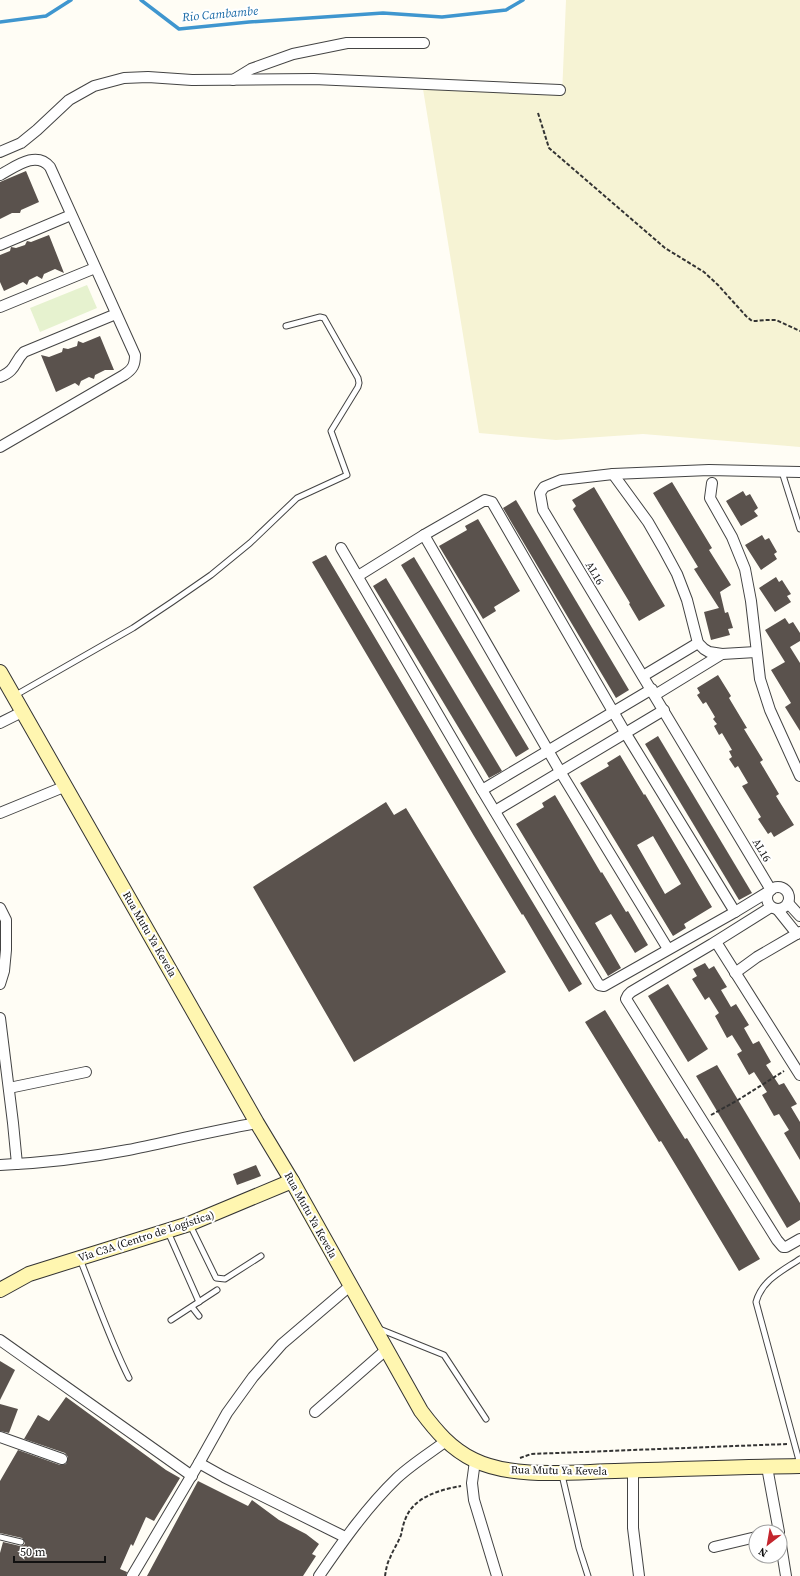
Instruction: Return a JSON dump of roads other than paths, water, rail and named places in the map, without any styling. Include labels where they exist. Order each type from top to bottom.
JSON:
[{"type":"main road","name":"Rua Mutu Ya Kevela","points":[[0,672],[422,1411],[446,1441],[460,1453],[475,1461],[493,1468],[513,1471],[561,1472],[800,1465]]},
{"type":"main road","name":"Via C3A (Centro de Logística)","points":[[0,1290],[29,1274],[189,1224],[292,1181]]},
{"type":"street","points":[[231,80],[251,70],[293,54],[347,43],[424,43]]},
{"type":"street","points":[[0,152],[21,142],[37,130],[69,100],[94,86],[124,78],[148,77],[192,80],[314,80],[560,90]]},
{"type":"street","points":[[0,175],[36,158],[45,161],[50,167],[135,355],[135,363],[131,370],[0,447]]},
{"type":"street","points":[[0,245],[71,215]]},
{"type":"street","points":[[0,306],[95,268]]},
{"type":"street","points":[[0,377],[11,371],[19,356],[24,352],[116,314]]},
{"type":"street","name":"AL16","points":[[771,890],[543,510],[540,493],[544,487],[561,480],[613,474],[709,470],[800,472]]},
{"type":"street","points":[[613,474],[648,522],[677,574],[687,600],[698,643],[709,652],[722,654],[756,652]]},
{"type":"street","points":[[712,483],[710,498],[732,537],[745,569],[751,601],[760,679],[770,710],[800,776]]},
{"type":"street","points":[[358,576],[424,535],[485,500],[492,502],[626,734],[735,912]]},
{"type":"street","points":[[424,535],[560,773],[668,949]]},
{"type":"street","points":[[341,548],[482,790],[599,985],[604,986],[771,890],[778,887],[785,890],[789,896],[788,903],[784,908],[774,908],[631,992],[626,999],[777,1240],[783,1247],[786,1247],[800,1239]]},
{"type":"street","points":[[643,676],[698,643]]},
{"type":"street","points":[[482,790],[613,712],[722,654]]},
{"type":"street","points":[[495,811],[664,710]]},
{"type":"street","points":[[0,723],[22,712]]},
{"type":"street","points":[[0,813],[66,786]]},
{"type":"street","points":[[735,972],[757,957],[799,933],[774,908],[767,898],[771,890]]},
{"type":"street","points":[[788,903],[800,916]]},
{"type":"street","points":[[0,908],[6,920],[6,950],[4,971],[0,984]]},
{"type":"street","points":[[716,942],[800,1075]]},
{"type":"street","points":[[0,1018],[17,1164]]},
{"type":"street","points":[[9,1088],[86,1072]]},
{"type":"street","points":[[0,1165],[53,1161],[127,1150],[205,1132],[257,1123]]},
{"type":"street","points":[[132,1576],[228,1413],[253,1377],[282,1344],[350,1286]]},
{"type":"street","points":[[0,1340],[192,1476]]},
{"type":"street","points":[[314,1412],[387,1349]]},
{"type":"street","points":[[0,1437],[62,1459]]},
{"type":"street","points":[[319,1576],[345,1537],[377,1498],[398,1477],[446,1441]]},
{"type":"street","points":[[475,1461],[472,1483],[474,1500],[497,1576]]},
{"type":"street","points":[[199,1463],[345,1537]]},
{"type":"street","points":[[767,1467],[778,1524]]},
{"type":"street","points":[[633,1470],[633,1528],[638,1576]]},
{"type":"street","points":[[714,1547],[748,1539]]},
{"type":"street","points":[[784,1564],[786,1576]]},
{"type":"lane","points":[[14,696],[133,628],[216,571],[250,543],[297,498],[347,475],[331,432],[358,388],[358,378],[324,318],[320,317],[286,326]]},
{"type":"lane","points":[[782,472],[800,529]]},
{"type":"lane","points":[[189,1224],[216,1278],[225,1279],[261,1256]]},
{"type":"lane","points":[[167,1231],[199,1302]]},
{"type":"lane","points":[[80,1258],[112,1338],[117,1355],[129,1378]]},
{"type":"lane","points":[[800,1259],[768,1281],[759,1292],[756,1302],[800,1465]]},
{"type":"lane","points":[[171,1320],[217,1290]]},
{"type":"lane","points":[[192,1307],[199,1316]]},
{"type":"lane","points":[[374,1326],[444,1355],[486,1420]]},
{"type":"lane","points":[[561,1472],[579,1548],[588,1576]]},
{"type":"lane","points":[[0,1537],[21,1542]]},
{"type":"waterway","name":"Rio Cambambe","points":[[0,22],[46,16],[71,0]]},
{"type":"waterway","name":"Rio Cambambe","points":[[141,0],[179,29],[249,22],[383,13],[442,17],[506,10],[523,0]]}]
